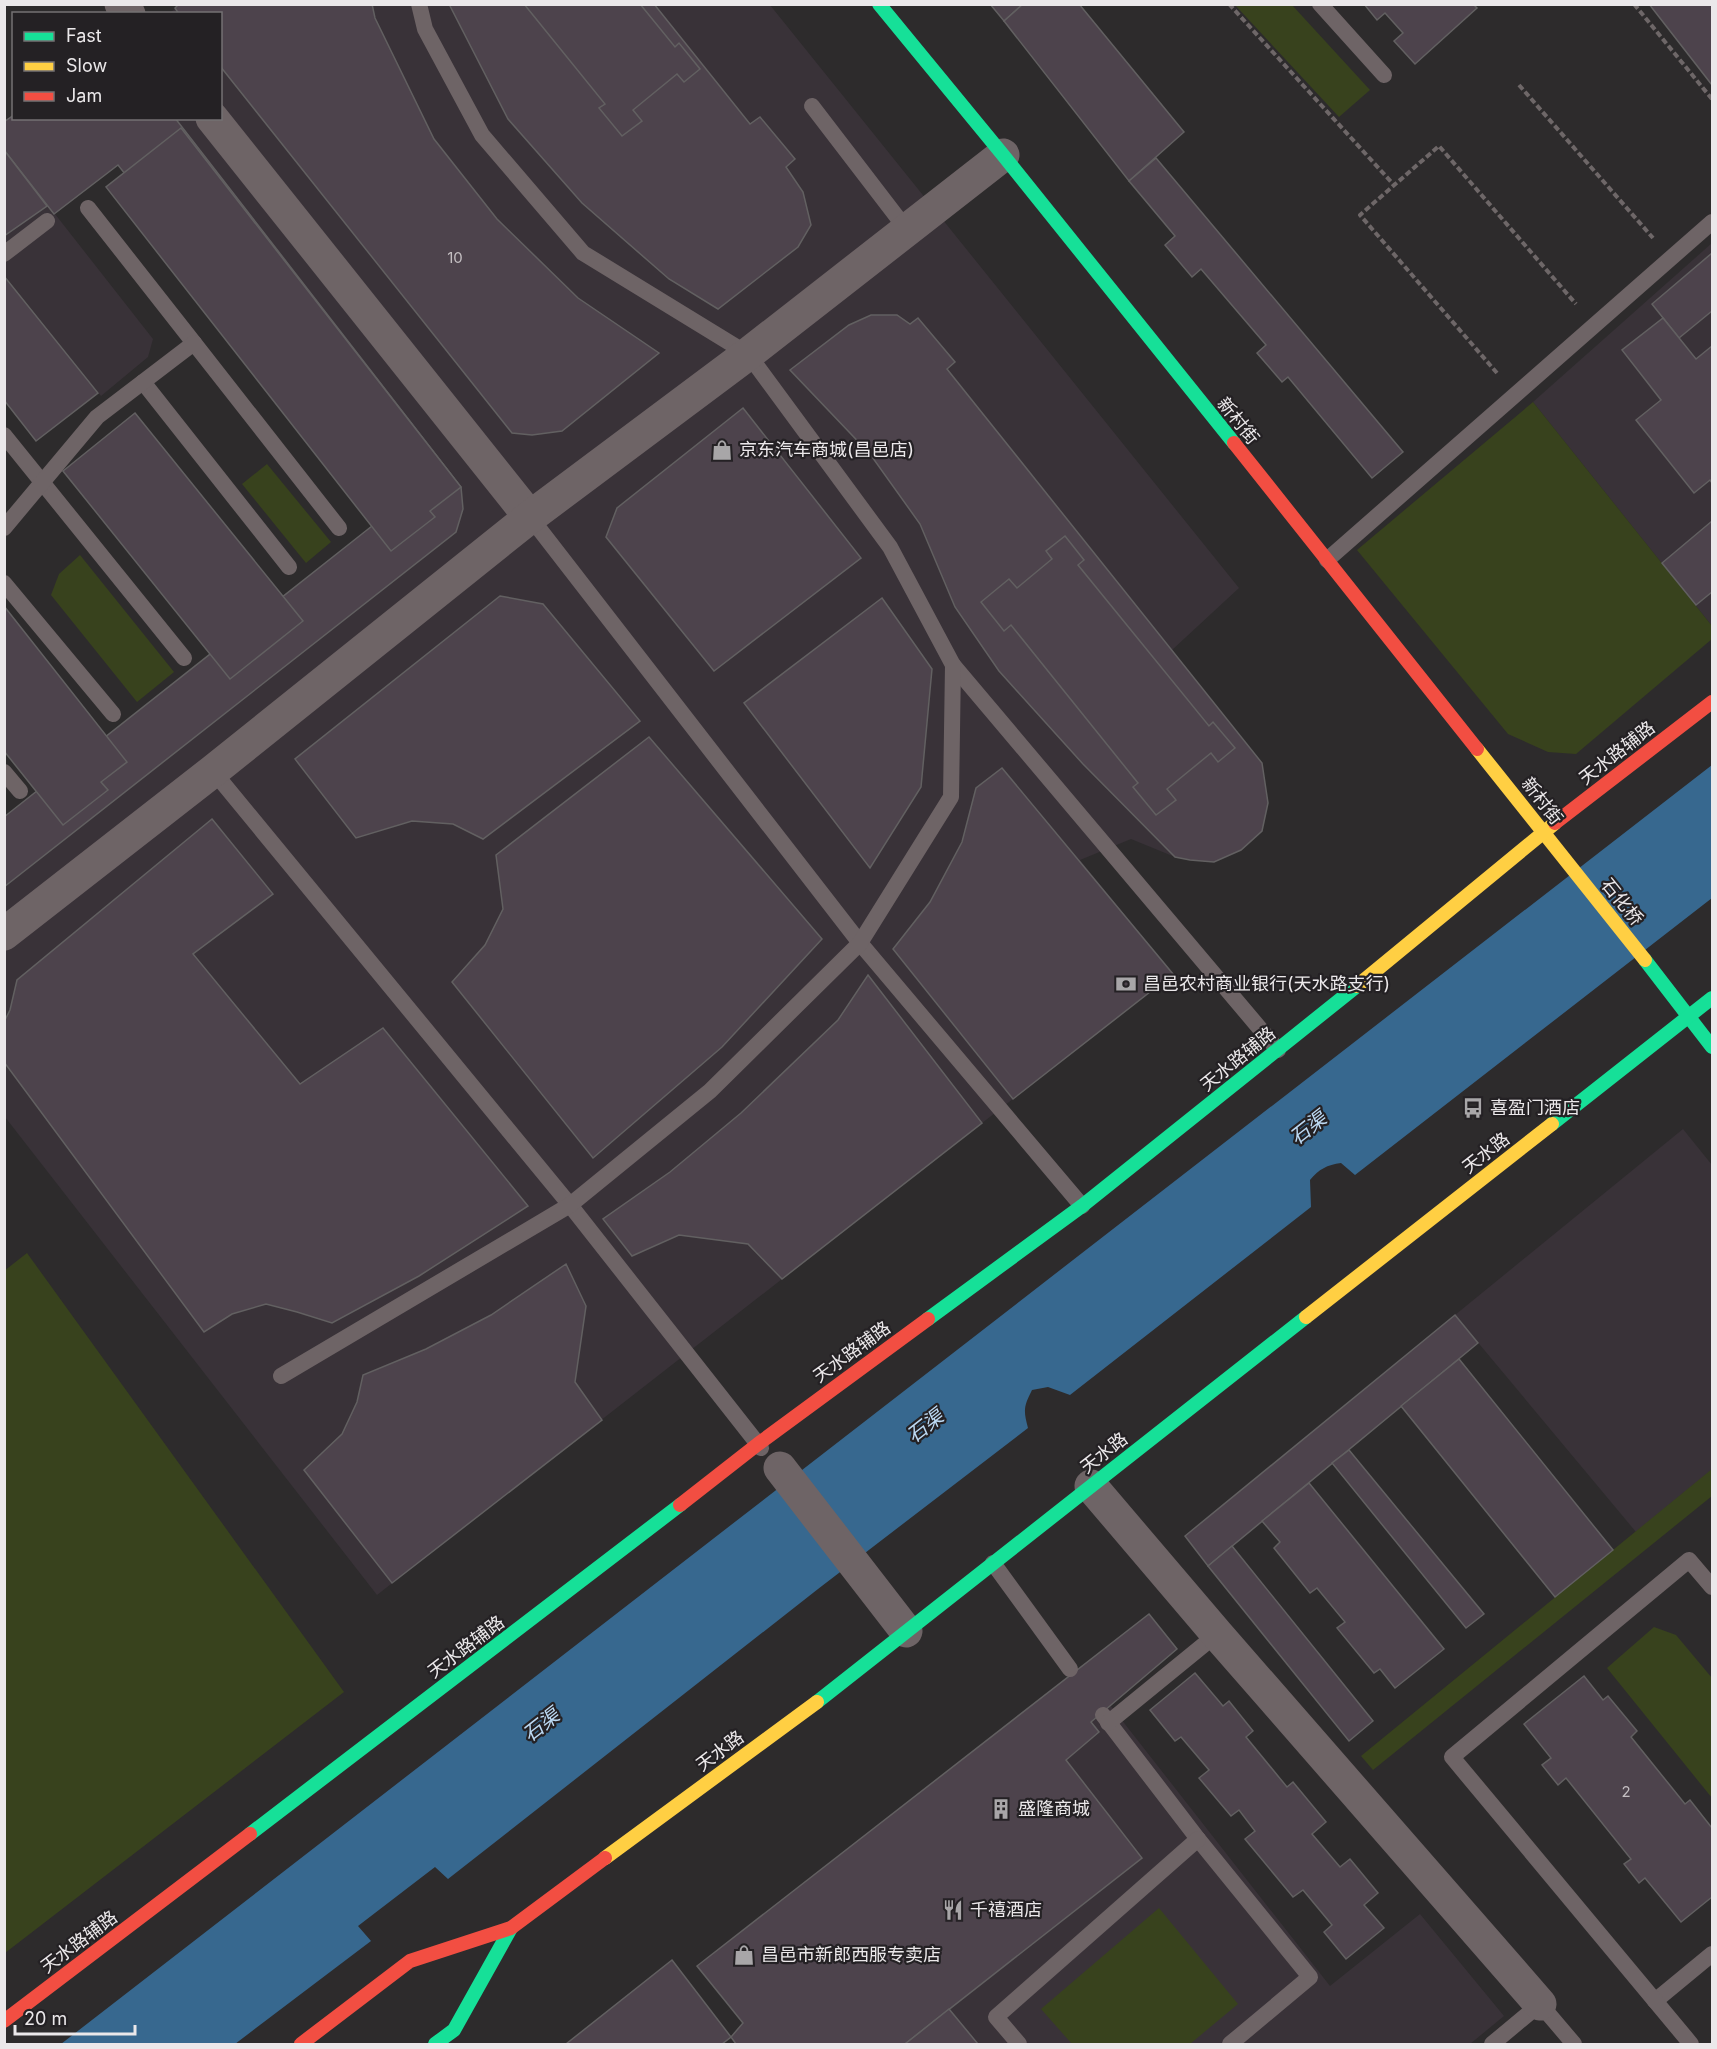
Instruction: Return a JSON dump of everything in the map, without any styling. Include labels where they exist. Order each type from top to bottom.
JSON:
[{"type":"street","name":"新村街","points":[[879,4],[1003,155],[1567,862]]},
{"type":"street","points":[[214,120],[530,517]]},
{"type":"street","points":[[4,934],[213,771],[530,517],[748,354],[1003,155]]},
{"type":"street","name":"天水路辅路","points":[[4,2021],[584,1580],[758,1444],[1082,1206],[1278,1050],[1544,832],[1713,702]]},
{"type":"street","name":"石化桥","points":[[1567,862],[1688,1017]]},
{"type":"street","name":"天水路","points":[[301,2044],[410,1961],[511,1928],[806,1710],[1713,998]]},
{"type":"street","points":[[1688,1017],[1713,1047]]},
{"type":"street","points":[[780,1468],[906,1631]]},
{"type":"street","points":[[1091,1486],[1540,2004]]},
{"type":"street","name":"天水路","points":[[435,2044],[454,2030],[511,1928]]},
{"type":"lane","points":[[419,4],[425,29],[482,135],[583,253],[748,354],[890,547],[953,665],[1278,1050]]},
{"type":"lane","points":[[1320,4],[1384,75]]},
{"type":"lane","points":[[812,106],[907,230]]},
{"type":"lane","points":[[88,208],[339,528]]},
{"type":"lane","points":[[4,254],[47,221]]},
{"type":"lane","points":[[1327,560],[1713,222]]},
{"type":"lane","points":[[4,528],[96,417],[194,344]]},
{"type":"lane","points":[[143,382],[288,567]]},
{"type":"lane","points":[[4,435],[184,658]]},
{"type":"lane","points":[[530,517],[860,943],[1082,1206]]},
{"type":"lane","points":[[4,583],[113,714]]},
{"type":"lane","points":[[280,1376],[570,1205],[710,1091],[860,943],[951,797],[953,665]]},
{"type":"lane","points":[[213,771],[570,1205],[758,1444],[780,1468]]},
{"type":"lane","points":[[4,772],[20,791]]},
{"type":"lane","points":[[1687,2043],[1655,2001],[1452,1757],[1689,1560],[1713,1587]]},
{"type":"lane","points":[[993,1563],[1070,1669]]},
{"type":"lane","points":[[1217,1634],[1106,1719],[1198,1839],[1310,1977],[1230,2044]]},
{"type":"lane","points":[[1019,2044],[996,2017],[1198,1839]]},
{"type":"lane","points":[[1655,2001],[1713,1954]]},
{"type":"lane","points":[[1492,2044],[1540,2004],[1574,2044]]},
{"type":"path","points":[[1229,4],[1394,184]]},
{"type":"path","points":[[1634,4],[1713,99]]},
{"type":"path","points":[[1519,86],[1671,259]]},
{"type":"path","points":[[1515,394],[1360,215],[1394,184],[1439,146],[1595,325]]},
{"type":"shaded area","points":[[181,5],[770,5],[1239,588],[1172,650],[1262,763],[1268,803],[1262,831],[1241,850],[1214,862],[1175,857],[1131,839],[1080,860],[1173,974],[377,1595],[5,1117],[5,817],[391,511],[118,165],[55,214],[153,339],[148,357],[101,396],[5,276],[5,122],[12,116],[12,120],[222,120],[222,12],[170,12]]},
{"type":"shaded area","points":[[1712,243],[1712,626],[1533,402]]},
{"type":"shaded area","points":[[1683,1129],[1712,1165],[1712,1470],[1636,1532],[1455,1315]]},
{"type":"shaded area","points":[[1110,1705],[1330,1986],[1420,1914],[1504,2016],[1470,2044],[905,2044],[1142,1858],[1066,1760],[1099,1732],[1091,1722]]},
{"type":"green space","points":[[1235,5],[1292,5],[1370,90],[1339,117]]},
{"type":"green space","points":[[1533,402],[1712,626],[1712,639],[1576,754],[1548,752],[1508,734],[1357,550]]},
{"type":"green space","points":[[267,464],[331,542],[306,563],[242,484]]},
{"type":"green space","points":[[80,555],[174,672],[137,702],[51,595],[59,574]]},
{"type":"green space","points":[[27,1253],[344,1692],[5,1953],[4,1271]]},
{"type":"green space","points":[[1712,1469],[1712,1496],[1373,1770],[1361,1756]]},
{"type":"green space","points":[[1654,1627],[1676,1635],[1712,1678],[1712,1798],[1607,1668]]},
{"type":"green space","points":[[1159,1908],[1238,2004],[1190,2044],[1072,2044],[1041,2009]]},
{"type":"water","name":"石渠","points":[[1712,765],[1712,898],[1355,1175],[1341,1163],[1320,1170],[1310,1180],[1311,1207],[1070,1395],[1048,1387],[1032,1390],[1025,1408],[1028,1428],[818,1589],[448,1879],[435,1867],[358,1926],[371,1941],[235,2044],[61,2044]]},
{"type":"building","points":[[179,4],[372,4],[375,18],[434,139],[497,219],[578,298],[659,353],[562,431],[532,435],[512,433],[222,69],[222,12],[178,12],[175,8]]},
{"type":"building","points":[[449,4],[654,4],[750,124],[760,117],[795,159],[786,167],[803,192],[811,225],[798,247],[718,309],[669,279],[582,203],[508,119]]},
{"type":"building","points":[[524,4],[640,4],[675,47],[679,43],[700,69],[684,82],[677,74],[633,110],[642,121],[622,136],[599,108],[605,104]]},
{"type":"building","points":[[990,4],[1023,4],[1004,21]]},
{"type":"building","points":[[1023,4],[1079,4],[1184,132],[1129,181],[1004,21]]},
{"type":"building","points":[[1364,4],[1473,4],[1477,8],[1415,64],[1394,41],[1403,33],[1385,13],[1377,20]]},
{"type":"building","points":[[1649,4],[1712,4],[1712,85]]},
{"type":"building","points":[[12,116],[12,120],[177,120],[461,487],[463,509],[456,532],[4,887],[4,817],[391,511],[118,165],[54,214],[4,150],[4,122]]},
{"type":"building","points":[[181,128],[461,487],[430,511],[435,517],[391,551],[106,187]]},
{"type":"building","points":[[4,150],[47,206],[4,236]]},
{"type":"building","points":[[1156,158],[1403,452],[1372,478],[1288,377],[1282,382],[1257,353],[1266,345],[1201,269],[1192,277],[1165,245],[1175,236],[1129,181]]},
{"type":"building","points":[[1712,253],[1712,311],[1679,338],[1652,304]]},
{"type":"building","points":[[4,276],[98,393],[36,441],[4,400]]},
{"type":"building","points":[[871,315],[897,315],[910,324],[918,318],[955,362],[947,369],[1262,763],[1268,803],[1262,831],[1241,850],[1214,862],[1175,857],[1083,764],[999,671],[955,607],[920,524],[870,454],[790,370],[849,325]]},
{"type":"building","points":[[1663,318],[1696,359],[1712,346],[1712,483],[1710,480],[1694,493],[1636,420],[1661,400],[1622,350]]},
{"type":"building","points":[[743,408],[861,558],[714,671],[606,537],[617,508]]},
{"type":"building","points":[[135,413],[303,621],[230,679],[63,471]]},
{"type":"building","points":[[1712,521],[1712,592],[1696,605],[1662,563]]},
{"type":"building","points":[[1065,536],[1084,560],[1078,565],[1209,726],[1213,722],[1235,748],[1218,762],[1211,753],[1167,789],[1176,800],[1156,815],[1133,787],[1138,783],[1011,625],[1004,631],[981,602],[1009,579],[1017,588],[1052,559],[1046,551]]},
{"type":"building","points":[[500,596],[543,604],[640,721],[483,839],[453,824],[412,821],[356,838],[295,759]]},
{"type":"building","points":[[882,598],[932,669],[921,787],[870,868],[744,703]]},
{"type":"building","points":[[4,606],[127,762],[101,782],[108,790],[63,825],[4,751]]},
{"type":"building","points":[[649,737],[822,939],[722,1047],[593,1158],[452,982],[485,945],[503,909],[496,855]]},
{"type":"building","points":[[1002,768],[1173,974],[1013,1099],[893,949],[930,902],[962,842],[976,788]]},
{"type":"building","points":[[212,819],[273,894],[193,954],[300,1084],[383,1028],[528,1206],[419,1276],[332,1323],[266,1304],[232,1314],[204,1332],[4,1062],[4,1022],[10,1010],[17,980]]},
{"type":"building","points":[[868,975],[982,1123],[782,1279],[748,1244],[679,1235],[632,1256],[603,1219],[670,1172],[741,1113],[838,1020]]},
{"type":"building","points":[[566,1264],[586,1306],[575,1382],[602,1420],[392,1583],[304,1470],[342,1434],[357,1402],[363,1375],[426,1349],[491,1315]]},
{"type":"building","points":[[1455,1315],[1478,1343],[1208,1566],[1185,1536]]},
{"type":"building","points":[[1459,1359],[1613,1550],[1555,1597],[1401,1406]]},
{"type":"building","points":[[1349,1450],[1484,1614],[1466,1628],[1332,1463]]},
{"type":"building","points":[[1309,1483],[1444,1649],[1395,1688],[1380,1669],[1374,1673],[1337,1628],[1345,1622],[1317,1588],[1310,1593],[1274,1548],[1280,1542],[1262,1521]]},
{"type":"building","points":[[1232,1546],[1373,1721],[1349,1741],[1208,1566]]},
{"type":"building","name":"盛隆商城","points":[[1149,1614],[1177,1649],[1091,1722],[1099,1732],[1066,1760],[1142,1858],[905,2044],[736,2044],[731,2037],[743,2023],[697,1966]]},
{"type":"building","points":[[1195,1673],[1223,1706],[1229,1701],[1253,1731],[1246,1737],[1287,1787],[1293,1782],[1326,1822],[1312,1834],[1340,1867],[1350,1859],[1378,1893],[1364,1905],[1384,1928],[1346,1959],[1324,1932],[1332,1925],[1303,1890],[1293,1897],[1245,1839],[1255,1831],[1239,1810],[1231,1816],[1199,1778],[1209,1770],[1181,1737],[1175,1741],[1150,1710]]},
{"type":"building","points":[[1584,1676],[1603,1700],[1608,1696],[1637,1731],[1631,1737],[1685,1804],[1690,1800],[1712,1828],[1712,1897],[1681,1922],[1645,1878],[1639,1883],[1624,1864],[1631,1859],[1566,1778],[1558,1785],[1542,1765],[1551,1758],[1524,1724]]},
{"type":"building","points":[[672,1960],[731,2037],[722,2044],[566,2044]]},
{"type":"building","points":[[949,2009],[978,2044],[905,2044]]},
{"type":"traffic: fast","points":[[879,4],[1234,443]]},
{"type":"traffic: fast","points":[[1645,960],[1712,1047]]},
{"type":"traffic: fast","points":[[928,1319],[1082,1206],[1357,986]]},
{"type":"traffic: fast","points":[[1552,1124],[1712,998]]},
{"type":"traffic: fast","points":[[817,1702],[1306,1317]]},
{"type":"traffic: fast","points":[[250,1834],[680,1505]]},
{"type":"traffic: fast","points":[[435,2044],[454,2030],[511,1928]]},
{"type":"traffic: slow","points":[[1477,749],[1645,960]]},
{"type":"traffic: slow","points":[[1357,986],[1555,823]]},
{"type":"traffic: slow","points":[[1306,1317],[1552,1124]]},
{"type":"traffic: slow","points":[[605,1858],[817,1702]]},
{"type":"traffic: jam","points":[[1234,443],[1477,749]]},
{"type":"traffic: jam","points":[[1555,823],[1712,702]]},
{"type":"traffic: jam","points":[[680,1505],[758,1444],[928,1319]]},
{"type":"traffic: jam","points":[[4,2021],[250,1834]]},
{"type":"traffic: jam","points":[[301,2044],[410,1961],[511,1928],[605,1858]]},
{"type":"place","name":"京东汽车商城(昌邑店)","points":[[722,450]]},
{"type":"place","name":"昌邑农村商业银行(天水路支行)","points":[[1126,984]]},
{"type":"place","name":"喜盈门酒店","points":[[1473,1108]]},
{"type":"place","name":"盛隆商城","points":[[1001,1809]]},
{"type":"place","name":"千禧酒店","points":[[953,1910]]},
{"type":"place","name":"昌邑市新郎西服专卖店","points":[[744,1955]]}]
